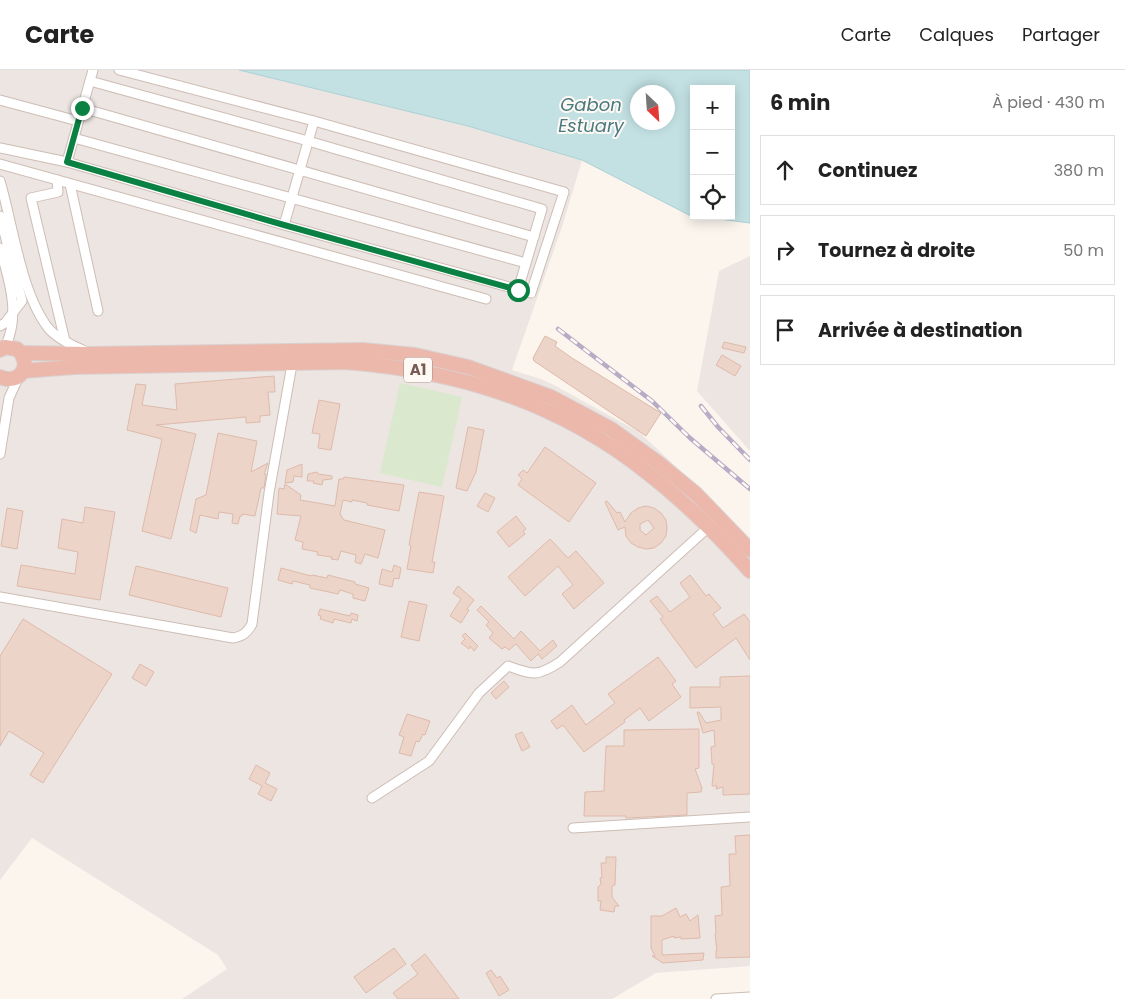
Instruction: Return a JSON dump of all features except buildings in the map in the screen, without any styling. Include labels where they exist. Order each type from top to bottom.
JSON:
[{"type":"highway","points":[[1,377],[11,379],[21,373],[25,365],[22,353],[17,349],[2,348]]},
{"type":"highway","name":"A1","points":[[21,373],[74,367],[293,356],[362,350],[415,355],[468,367],[551,397],[581,412],[633,444],[684,484],[750,550]]},
{"type":"highway","name":"A1","points":[[22,353],[293,356],[409,369],[452,377],[516,398],[584,429],[620,452],[650,474],[709,528],[750,571]]},
{"type":"street","points":[[67,162],[93,70]]},
{"type":"street","points":[[0,148],[67,162],[284,225],[531,293],[564,192],[314,121],[119,70]]},
{"type":"street","points":[[90,81],[308,141],[542,209],[518,290]]},
{"type":"street","points":[[0,100],[78,122]]},
{"type":"street","points":[[82,108],[534,237]]},
{"type":"street","points":[[284,225],[314,121]]},
{"type":"street","points":[[74,138],[526,263]]},
{"type":"street","points":[[0,164],[486,299]]},
{"type":"street","points":[[57,180],[58,192],[31,198],[65,341]]},
{"type":"street","points":[[0,181],[30,292],[38,311],[50,330],[65,341],[89,354]]},
{"type":"street","points":[[70,184],[98,310]]},
{"type":"street","points":[[0,216],[22,301],[38,311]]},
{"type":"street","points":[[0,248],[4,283],[14,313],[10,336],[2,348]]},
{"type":"street","points":[[0,326],[14,313],[22,301]]},
{"type":"street","points":[[0,597],[233,638],[242,636],[247,632],[252,624],[268,493],[293,356]]},
{"type":"street","points":[[0,454],[9,398],[21,373]]},
{"type":"street","points":[[1,377],[9,398]]},
{"type":"street","points":[[372,798],[429,761],[479,693],[508,666],[529,674],[544,672],[560,662],[709,528],[718,517]]},
{"type":"street","points":[[573,828],[750,817]]},
{"type":"street","points":[[716,999],[750,997]]},
{"type":"shaded area","points":[[0,70],[239,70],[468,126],[582,160],[563,224],[512,370],[554,385],[639,432],[718,506],[750,542],[750,966],[656,973],[612,999],[182,999],[227,969],[218,955],[32,838],[0,880]]},
{"type":"shaded area","points":[[750,256],[750,451],[697,391],[719,271]]},
{"type":"green space","points":[[400,383],[462,397],[442,487],[380,473]]},
{"type":"water","name":"Gabon Estuary","points":[[239,70],[750,70],[750,223],[727,220],[735,220],[735,85],[690,85],[690,215],[582,160],[468,126]]},
{"type":"railway","points":[[558,329],[652,401],[690,438],[750,489]]},
{"type":"railway","points":[[701,406],[718,427],[750,460]]},
{"type":"route","points":[[82,108],[67,162],[518,290]]}]
